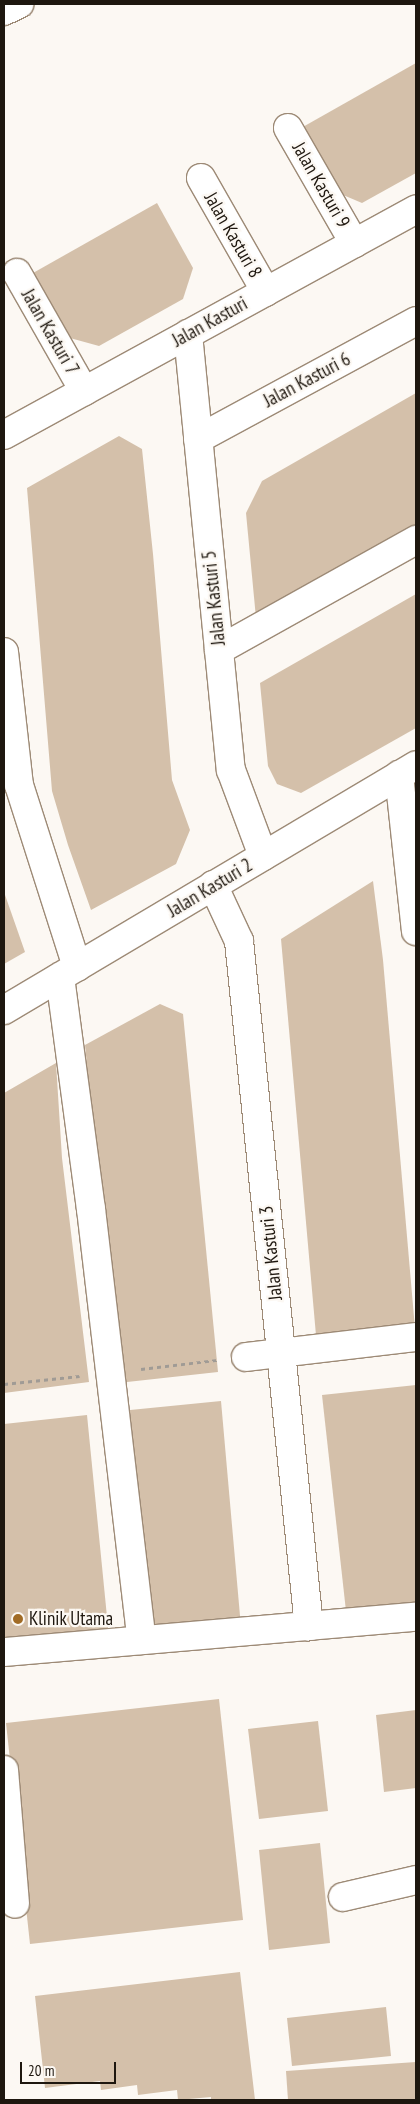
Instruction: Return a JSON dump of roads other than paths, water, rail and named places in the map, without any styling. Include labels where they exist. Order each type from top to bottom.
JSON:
[{"type":"street","points":[[4,12],[18,4]]},
{"type":"street","name":"Jalan Kasturi 9","points":[[288,128],[354,243]]},
{"type":"street","name":"Jalan Kasturi 8","points":[[200,178],[266,292]]},
{"type":"street","name":"Jalan Kasturi","points":[[4,435],[416,209]]},
{"type":"street","name":"Jalan Kasturi 7","points":[[16,273],[84,391]]},
{"type":"street","name":"Jalan Kasturi 6","points":[[198,439],[416,321]]},
{"type":"street","name":"Jalan Kasturi 5","points":[[188,334],[231,770],[263,856]]},
{"type":"street","points":[[219,650],[416,540]]},
{"type":"street","points":[[4,652],[19,785],[68,972],[142,1640]]},
{"type":"street","points":[[408,770],[416,931]]},
{"type":"street","name":"Jalan Kasturi 2","points":[[4,1010],[408,770]]},
{"type":"street","name":"Jalan Kasturi 3","points":[[214,886],[239,940],[309,1626]]},
{"type":"street","points":[[246,1357],[416,1337]]},
{"type":"street","points":[[4,1652],[416,1616]]},
{"type":"street","points":[[4,1770],[16,1904]]},
{"type":"street","points":[[342,1897],[416,1880]]},
{"type":"place","name":"Klinik Utama","points":[[18,1619]]}]
